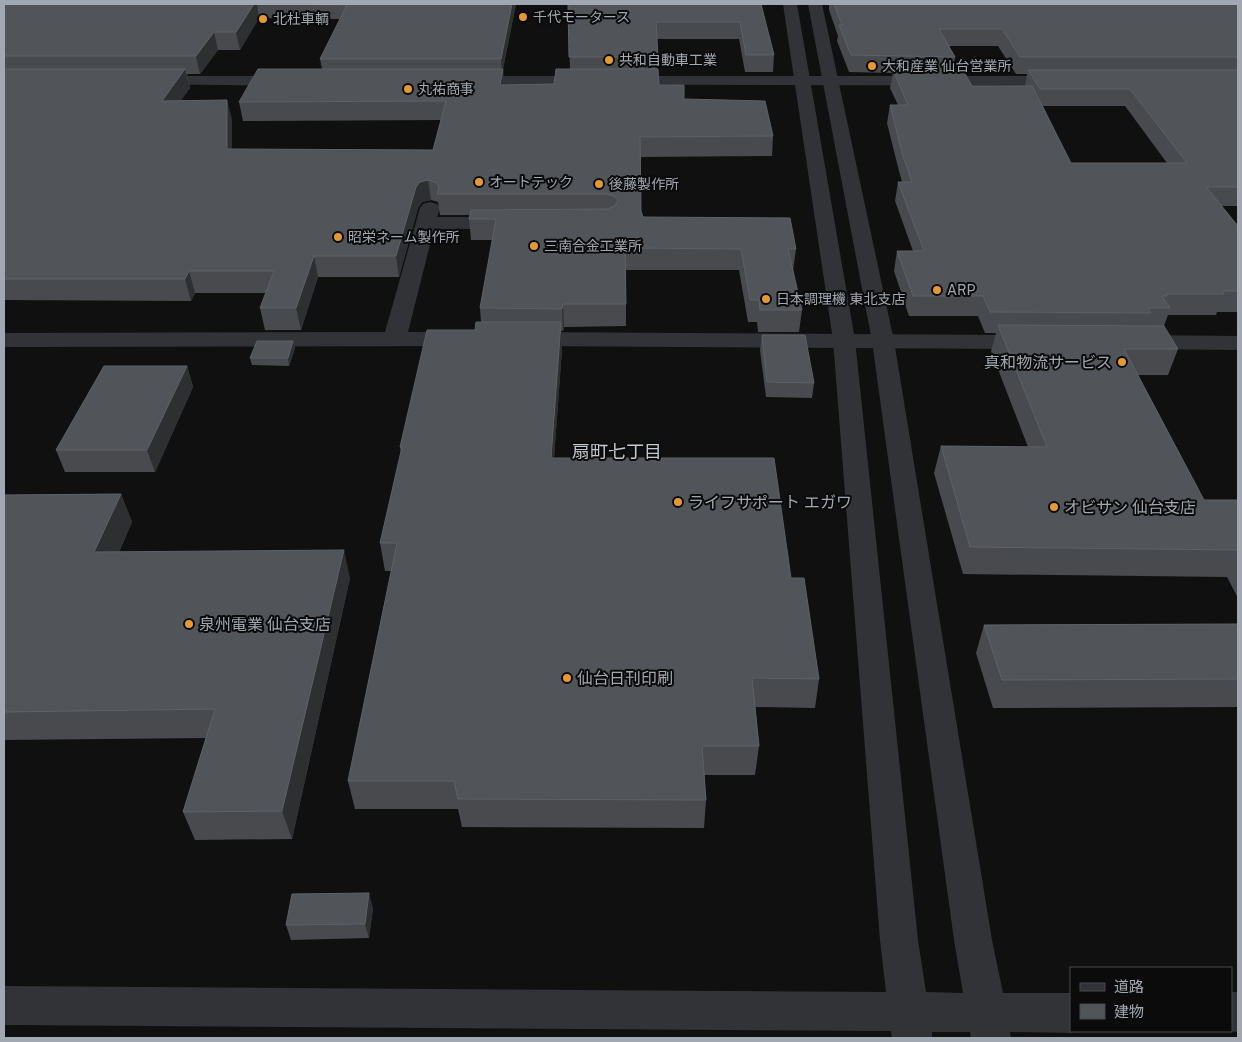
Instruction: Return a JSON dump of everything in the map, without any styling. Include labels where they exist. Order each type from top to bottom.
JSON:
[{"type":"street","points":[[790,4],[844,340],[899,940],[910,1025]]},
{"type":"street","points":[[815,4],[883,341],[973,940],[989,1026]]},
{"type":"street","points":[[132,81],[300,81]]},
{"type":"street","points":[[448,81],[1081,81]]},
{"type":"street","points":[[395,339],[428,215],[521,222]]},
{"type":"street","points":[[4,340],[495,339],[1051,342]]},
{"type":"street","points":[[1120,342],[1238,343]]},
{"type":"street","points":[[4,1006],[989,1026],[1070,1013]]},
{"type":"building","points":[[4,4],[254,4],[236,32],[214,32],[196,56],[4,56]]},
{"type":"building","points":[[257,4],[512,4],[501,59],[320,59],[347,5]]},
{"type":"building","points":[[568,4],[761,4],[774,55],[746,55],[740,22],[656,22],[658,57],[569,57]]},
{"type":"building","points":[[834,4],[1237,4],[1238,57],[1020,57],[1002,29],[939,29],[955,57],[851,55],[839,25],[842,25]]},
{"type":"building","points":[[4,69],[185,69],[162,101],[227,100],[227,149],[433,150],[446,101],[239,102],[258,69],[503,69],[500,85],[554,84],[556,69],[658,69],[659,85],[684,85],[684,99],[765,101],[773,136],[640,137],[641,211],[643,217],[790,218],[796,249],[788,249],[802,310],[760,310],[759,300],[750,300],[741,249],[625,248],[626,304],[563,304],[562,309],[480,308],[496,219],[469,219],[471,210],[607,209],[615,206],[618,200],[614,196],[607,194],[437,194],[439,186],[435,182],[428,180],[420,182],[416,187],[396,256],[314,256],[296,308],[260,308],[274,271],[189,271],[185,279],[4,279]]},
{"type":"building","points":[[893,70],[963,70],[972,86],[1032,86],[1071,163],[1187,163],[1130,89],[1040,89],[1028,70],[1238,70],[1238,187],[1206,187],[1238,226],[1238,291],[1222,291],[1224,294],[1166,294],[1167,296],[1162,296],[1170,308],[1148,308],[1151,313],[990,312],[983,296],[913,296],[897,251],[924,251],[898,182],[912,182],[902,153],[890,105],[908,105]]},
{"type":"building","points":[[476,322],[561,322],[551,458],[774,458],[791,578],[804,578],[819,679],[752,678],[759,746],[702,746],[706,800],[458,799],[454,781],[348,781],[397,543],[380,543],[427,330],[475,330]]},
{"type":"building","points":[[998,325],[1164,326],[1178,349],[1124,349],[1204,500],[1238,500],[1238,550],[970,547],[941,446],[1047,447]]},
{"type":"building","points":[[762,335],[805,335],[814,383],[767,382]]},
{"type":"building","points":[[257,341],[293,341],[288,358],[250,358]]},
{"type":"building","points":[[104,366],[187,366],[147,450],[56,450]]},
{"type":"building","points":[[121,494],[94,552],[344,550],[282,811],[183,812],[215,709],[4,712],[4,495]]},
{"type":"building","points":[[1238,624],[1238,679],[1002,680],[984,625]]},
{"type":"building","points":[[369,893],[365,924],[286,925],[292,894]]},
{"type":"place","name":"千代モータース","points":[[523,17]]},
{"type":"place","name":"北杜車輌","points":[[263,19]]},
{"type":"place","name":"共和自動車工業","points":[[609,60]]},
{"type":"place","name":"大和産業 仙台営業所","points":[[872,66]]},
{"type":"place","name":"丸祐商事","points":[[408,89]]},
{"type":"place","name":"オートテック","points":[[479,182]]},
{"type":"place","name":"後藤製作所","points":[[599,184]]},
{"type":"place","name":"昭栄ネーム製作所","points":[[338,237]]},
{"type":"place","name":"三南合金工業所","points":[[534,246]]},
{"type":"place","name":"ARP","points":[[937,290]]},
{"type":"place","name":"日本調理機 東北支店","points":[[766,299]]},
{"type":"place","name":"真和物流サービス","points":[[1122,362]]},
{"type":"place","name":"ライフサポート エガワ","points":[[678,502]]},
{"type":"place","name":"オビサン 仙台支店","points":[[1054,507]]},
{"type":"place","name":"泉州電業 仙台支店","points":[[189,624]]},
{"type":"place","name":"仙台日刊印刷","points":[[567,678]]},
{"type":"district","name":"扇町七丁目","points":[[617,452]]}]
